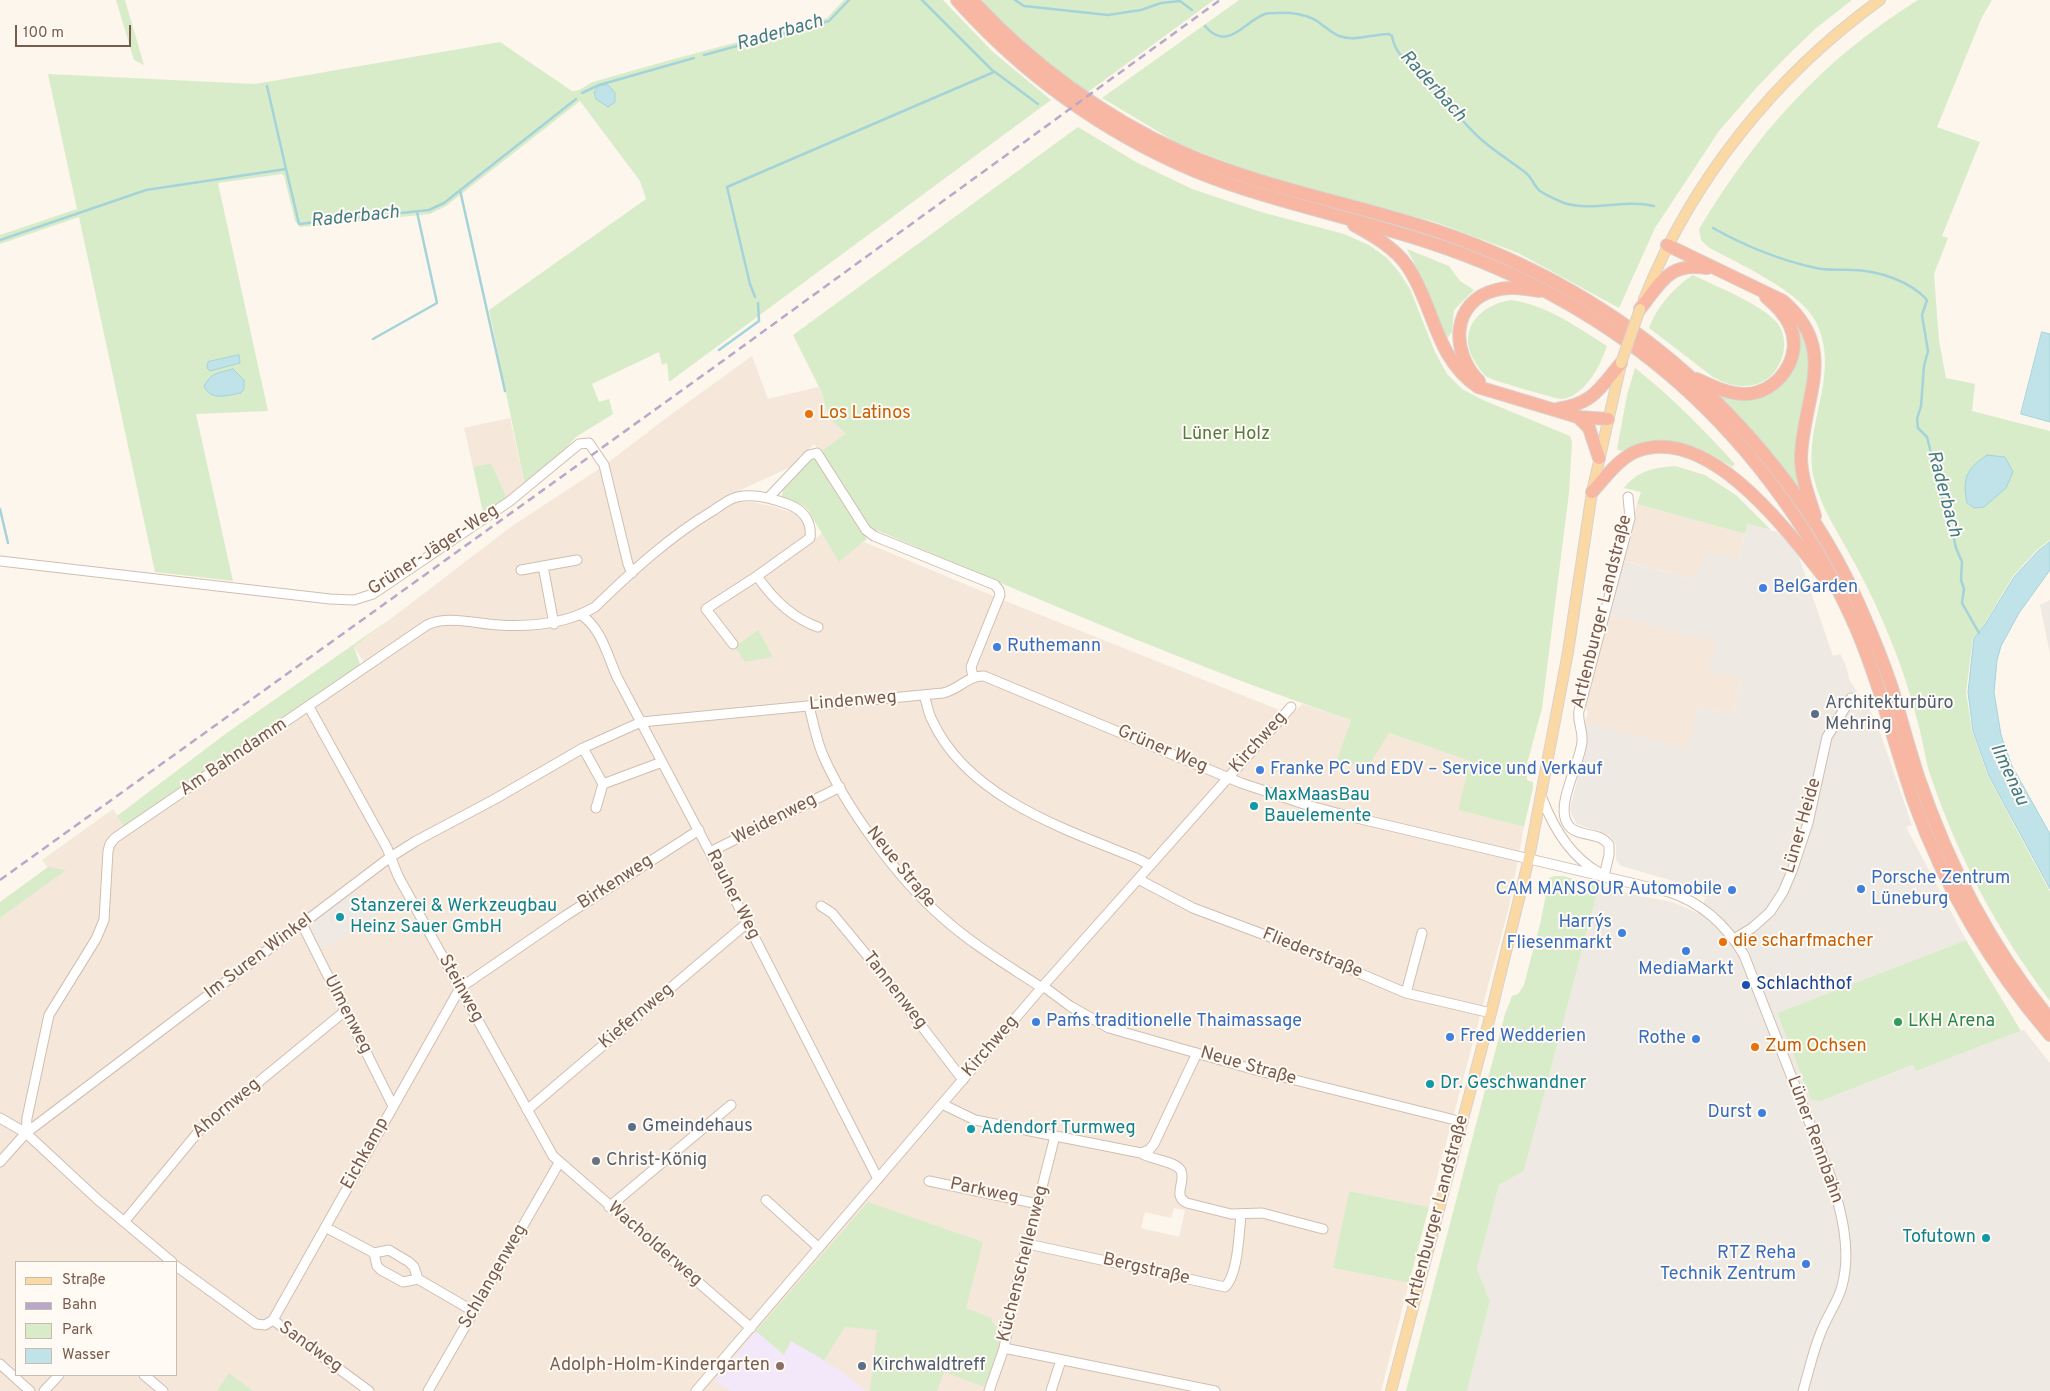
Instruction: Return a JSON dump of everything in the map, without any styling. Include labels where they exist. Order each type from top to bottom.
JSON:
[{"type":"highway","points":[[957,0],[985,30],[1030,72],[1115,131],[1174,162],[1217,180],[1432,243],[1511,274],[1548,292],[1609,329],[1680,384],[1711,414],[1760,469],[1796,518],[1822,558],[1846,607],[1879,688],[1915,804],[1941,868],[1980,940],[2007,981],[2050,1035]]},
{"type":"highway","points":[[972,0],[1006,34],[1054,74],[1122,121],[1149,136],[1221,168],[1271,185],[1435,230],[1515,262],[1554,282],[1615,318],[1653,346],[1720,405],[1758,447],[1806,509],[1822,536],[1858,603],[1880,656],[1927,800],[1964,889],[2015,974],[2050,1019]]},
{"type":"highway","points":[[1325,212],[1374,236],[1393,250],[1407,265],[1419,285],[1452,362],[1478,387],[1578,418],[1608,419]]},
{"type":"highway","points":[[1668,245],[1783,301],[1796,312],[1807,327],[1813,344],[1816,362],[1814,383],[1802,437],[1801,459],[1806,490],[1822,536]]},
{"type":"highway","points":[[1640,310],[1665,278],[1678,268],[1693,266],[1719,270]]},
{"type":"highway","points":[[1492,391],[1469,370],[1460,353],[1458,337],[1462,321],[1469,307],[1480,296],[1496,290],[1510,288],[1548,292]]},
{"type":"highway","points":[[1688,375],[1728,392],[1744,394],[1758,392],[1772,386],[1782,376],[1790,364],[1794,349],[1793,335],[1784,315],[1759,290]]},
{"type":"highway","points":[[1553,410],[1580,404],[1591,399],[1621,362]]},
{"type":"highway","points":[[1578,418],[1589,428],[1599,458]]},
{"type":"highway","points":[[1592,492],[1621,461],[1636,452],[1652,448],[1667,448],[1682,450],[1700,457],[1722,470],[1775,516],[1846,607]]},
{"type":"main road","name":"Artlenburger Landstraße","points":[[1391,1391],[1491,1013],[1529,858],[1542,798],[1568,652],[1592,492],[1621,362],[1640,310],[1668,245],[1688,207],[1710,174],[1765,105],[1827,43],[1880,0]]},
{"type":"street","name":"Grüner-Jäger-Weg","points":[[0,561],[330,599],[354,600],[373,594],[510,501],[579,444],[584,442],[589,443],[604,465],[628,564],[632,572]]},
{"type":"street","points":[[768,498],[809,454],[816,453],[866,530],[874,536],[995,585],[1000,595],[971,667],[973,677]]},
{"type":"street","name":"Am Bahndamm","points":[[26,1133],[27,1118],[49,1015],[96,939],[104,920],[107,857],[110,844],[115,838],[432,622],[448,620],[501,625],[554,624],[581,615],[595,607],[632,572],[680,532],[729,500],[738,497],[768,498],[790,505],[803,513],[811,530],[810,538],[757,576]]},
{"type":"street","name":"Artlenburger Landstraße","points":[[1604,876],[1609,855],[1609,845],[1599,837],[1570,827],[1565,820],[1563,808],[1582,741],[1578,717],[1579,711],[1630,518],[1628,497]]},
{"type":"street","points":[[521,570],[577,560]]},
{"type":"street","points":[[543,566],[554,624]]},
{"type":"street","points":[[733,644],[706,609],[757,576],[767,591],[783,606],[800,618],[818,626]]},
{"type":"street","name":"Rauher Weg","points":[[581,615],[588,619],[600,638],[617,677],[699,830],[878,1180]]},
{"type":"street","name":"Grüner Weg","points":[[973,677],[978,675],[990,677],[1227,778],[1332,812],[1529,858]]},
{"type":"street","name":"Lindenweg","points":[[641,722],[924,695],[954,690],[973,677]]},
{"type":"street","points":[[924,695],[931,719],[947,746],[978,778],[993,790],[1023,810],[1136,858],[1150,866]]},
{"type":"street","name":"Lüner Heide","points":[[1734,939],[1752,928],[1770,912],[1783,892],[1808,823],[1826,737],[1850,698]]},
{"type":"street","name":"Neue Straße","points":[[808,706],[823,754],[840,787],[884,853],[929,906],[963,934],[1070,1006],[1109,1028],[1302,1082],[1462,1122]]},
{"type":"street","name":"Steinweg","points":[[309,707],[387,848],[390,858],[546,1147],[559,1163]]},
{"type":"street","name":"Kirchweg","points":[[696,1391],[1043,987],[1291,707]]},
{"type":"street","name":"Im Suren Winkel","points":[[0,1162],[26,1133],[390,858],[416,841],[495,799],[582,748],[641,722]]},
{"type":"street","points":[[582,748],[603,784],[596,808]]},
{"type":"street","points":[[603,784],[662,762]]},
{"type":"street","name":"Weidenweg","points":[[710,852],[840,787]]},
{"type":"street","points":[[1542,798],[1552,822],[1570,849],[1604,876]]},
{"type":"street","name":"Birkenweg","points":[[460,988],[584,904],[699,830]]},
{"type":"street","name":"Lüner Rennbahn","points":[[1529,858],[1680,895],[1700,906],[1718,920],[1734,939],[1744,955],[1830,1176],[1844,1229],[1845,1266],[1842,1286],[1821,1332],[1803,1391]]},
{"type":"street","name":"Fliederstraße","points":[[1138,879],[1206,914],[1305,950],[1406,993],[1491,1013]]},
{"type":"street","name":"Tannenweg","points":[[821,906],[832,914],[870,959],[963,1080]]},
{"type":"street","name":"Kiefernweg","points":[[527,1110],[747,923]]},
{"type":"street","name":"Ulmenweg","points":[[302,924],[393,1106]]},
{"type":"street","points":[[1406,993],[1422,933]]},
{"type":"street","name":"Eichkamp","points":[[273,1320],[460,988]]},
{"type":"street","name":"Ahornweg","points":[[124,1222],[199,1131],[345,1011]]},
{"type":"street","points":[[1141,1153],[1149,1150],[1154,1144],[1197,1053]]},
{"type":"street","points":[[942,1104],[975,1120],[1141,1153],[1148,1158],[1175,1164],[1180,1168],[1182,1175],[1179,1195],[1182,1201],[1194,1206],[1241,1215],[1262,1213],[1323,1228]]},
{"type":"street","points":[[609,1207],[732,1105]]},
{"type":"street","points":[[0,1118],[26,1133],[124,1222],[171,1261]]},
{"type":"street","name":"Küchenschellenweg","points":[[989,1391],[1004,1348],[1007,1327],[1055,1136]]},
{"type":"street","name":"Wacholderweg","points":[[559,1163],[750,1328]]},
{"type":"street","name":"Schlangenweg","points":[[428,1391],[559,1163]]},
{"type":"street","name":"Parkweg","points":[[929,1180],[1038,1204]]},
{"type":"street","points":[[766,1200],[819,1248]]},
{"type":"street","name":"Bergstraße","points":[[1028,1244],[1225,1287],[1230,1282],[1238,1250],[1241,1215]]},
{"type":"street","points":[[325,1227],[374,1253],[389,1250],[409,1262],[414,1267],[418,1279],[473,1311]]},
{"type":"street","points":[[374,1253],[377,1266],[381,1270],[403,1282],[418,1279]]},
{"type":"street","name":"Sandweg","points":[[178,1267],[256,1324],[265,1325],[273,1320],[369,1391]]},
{"type":"street","points":[[1004,1348],[1215,1391]]},
{"type":"street","points":[[1051,1391],[1061,1360]]},
{"type":"street","points":[[0,1364],[30,1391]]},
{"type":"street","points":[[44,1391],[58,1376]]},
{"type":"street","points":[[145,1376],[162,1391]]},
{"type":"shaded area","points":[[752,356],[768,399],[818,387],[831,419],[845,434],[820,452],[814,444],[793,466],[736,492],[741,502],[772,506],[799,515],[814,540],[822,533],[839,561],[864,542],[1008,602],[1277,709],[1289,718],[1302,704],[1351,720],[1338,760],[1366,770],[1388,733],[1471,761],[1458,810],[1524,827],[1509,907],[1429,1207],[1349,1191],[1334,1268],[1409,1283],[1381,1391],[0,1391],[0,918],[65,870],[48,868],[42,860],[113,809],[130,834],[369,670],[354,647],[512,526],[602,467]],"holes":[[[1174,1208],[1185,1210],[1179,1237],[1141,1228],[1145,1212],[1171,1218]]]},
{"type":"shaded area","points":[[510,418],[525,486],[508,500],[491,463],[473,467],[464,428]]},
{"type":"shaded area","points":[[1637,504],[1745,534],[1738,560],[1685,577],[1624,561]]},
{"type":"shaded area","points":[[1748,524],[1785,534],[1796,548],[1833,656],[1840,654],[1845,663],[1850,681],[1871,712],[1881,735],[1912,825],[1906,827],[1966,940],[1777,1013],[1811,1100],[1821,1101],[1914,1065],[1916,1071],[2024,1030],[2050,1063],[2050,1391],[1467,1391],[1490,1301],[1477,1269],[1499,1185],[1524,1171],[1599,886],[1673,902],[1697,913],[1706,898],[1670,880],[1621,866],[1616,860],[1616,844],[1609,835],[1577,824],[1571,814],[1570,808],[1587,742],[1585,722],[1688,749],[1699,707],[1732,715],[1742,679],[1709,671],[1716,642],[1609,614],[1623,561],[1685,577],[1699,572],[1704,551],[1738,560]]},
{"type":"shaded area","points":[[2050,600],[2050,654],[2040,605]]},
{"type":"shaded area","points":[[1609,614],[1717,642],[1742,679],[1732,715],[1699,707],[1688,750],[1585,722],[1588,712],[1585,708]]},
{"type":"shaded area","points":[[355,891],[385,930],[369,938],[361,928],[320,948],[310,930],[312,922]]},
{"type":"shaded area","name":"Adolph-Holm-Kindergarten","points":[[756,1331],[784,1354],[791,1341],[803,1347],[844,1373],[866,1391],[731,1391],[715,1381]]},
{"type":"green space","points":[[116,0],[125,0],[144,65],[134,60]]},
{"type":"green space","points":[[844,0],[943,0],[993,52],[1051,100],[669,382],[667,363],[662,365],[659,352],[592,384],[599,402],[609,399],[613,414],[576,437],[548,467],[525,486],[489,310],[646,199],[640,181],[580,101],[446,206],[430,214],[300,227],[295,221],[282,174],[218,183],[268,411],[196,414],[233,581],[155,572],[79,217],[0,244],[0,235],[77,209],[48,74],[255,84],[500,42],[572,91],[579,90],[593,82],[827,18]]},
{"type":"green space","points":[[979,0],[1214,0],[1088,92],[1033,53]]},
{"type":"green space","points":[[1239,0],[1852,0],[1815,29],[1787,56],[1719,131],[1655,228],[1619,308],[1518,253],[1438,223],[1255,173],[1179,144],[1102,98]]},
{"type":"green space","points":[[1918,0],[1992,0],[1982,17],[1937,127],[1980,142],[1942,236],[1948,238],[1934,274],[1939,341],[1946,378],[1975,384],[1972,411],[2050,431],[2050,540],[2037,550],[2013,576],[1985,623],[1973,638],[1966,692],[1972,731],[1988,776],[2050,892],[2050,1001],[1996,920],[1966,864],[1930,774],[1913,704],[1900,663],[1868,588],[1829,518],[1817,489],[1812,459],[1813,440],[1825,363],[1823,344],[1817,324],[1809,312],[1784,290],[1708,247],[1701,240],[1699,229],[1744,161],[1794,101],[1852,47]],"holes":[[[2006,488],[1974,508],[1967,504],[1965,492]]]},
{"type":"green space","name":"Lüner Holz","points":[[1078,127],[1136,162],[1192,189],[1261,212],[1344,234],[1369,245],[1387,258],[1410,289],[1435,352],[1447,374],[1462,389],[1483,400],[1570,436],[1572,442],[1569,493],[1542,708],[1527,764],[1527,780],[1533,782],[1533,788],[1524,827],[1458,810],[1470,761],[1389,733],[1366,770],[1337,760],[1351,720],[1172,654],[879,531],[870,530],[820,452],[845,434],[831,419],[822,393],[793,335]]},
{"type":"green space","points":[[1407,249],[1449,266],[1460,281],[1474,290],[1454,310],[1452,332],[1446,340],[1422,278]]},
{"type":"green space","points":[[1693,275],[1751,303],[1778,324],[1782,332],[1784,351],[1781,361],[1770,377],[1762,382],[1748,386],[1737,386],[1722,382],[1649,328],[1652,320],[1667,298],[1679,285]]},
{"type":"green space","points":[[1511,300],[1549,312],[1573,324],[1607,346],[1590,380],[1572,396],[1561,399],[1491,379],[1485,376],[1475,362],[1468,340],[1474,321],[1489,307]]},
{"type":"green space","points":[[1793,317],[1807,344],[1810,363],[1801,494],[1712,390],[1774,390],[1787,379],[1794,366]]},
{"type":"green space","points":[[1635,368],[1687,414],[1735,464],[1732,467],[1705,452],[1679,442],[1651,442],[1621,451],[1617,449],[1627,395]]},
{"type":"green space","points":[[812,457],[816,457],[867,539],[839,562],[808,510],[802,505],[782,497],[783,487]]},
{"type":"green space","points":[[491,463],[508,500],[484,517],[473,467]]},
{"type":"green space","points":[[1675,466],[1705,475],[1736,495],[1771,530],[1748,524],[1745,534],[1637,504],[1641,492],[1624,488],[1635,477],[1647,471]]},
{"type":"green space","points":[[390,619],[354,647],[361,667],[125,828],[117,816],[224,735]]},
{"type":"green space","points":[[758,630],[773,657],[745,662],[735,647]]},
{"type":"green space","points":[[48,867],[66,870],[0,918],[0,902]]},
{"type":"green space","points":[[1563,876],[1599,886],[1524,1171],[1499,1185],[1477,1269],[1490,1301],[1467,1391],[1406,1391],[1505,1014],[1512,996],[1518,994],[1524,985],[1541,920],[1549,878]]},
{"type":"green space","name":"LKH Arena","points":[[1966,940],[2021,1031],[1916,1071],[1913,1065],[1821,1101],[1811,1100],[1777,1013]]},
{"type":"green space","points":[[1349,1191],[1429,1207],[1409,1283],[1333,1268]]},
{"type":"green space","points":[[868,1202],[983,1242],[966,1308],[992,1318],[991,1321],[997,1328],[999,1337],[998,1351],[984,1387],[944,1372],[937,1391],[870,1391],[877,1330],[845,1327],[824,1360],[791,1341],[784,1355],[756,1331]]},
{"type":"green space","points":[[229,1373],[253,1391],[217,1391]]},
{"type":"water","points":[[608,85],[615,93],[615,102],[608,107],[596,99],[594,92],[599,86]]},
{"type":"water","points":[[2042,332],[2050,334],[2050,422],[2021,414]]},
{"type":"water","points":[[239,355],[240,363],[210,371],[207,368],[208,362]]},
{"type":"water","points":[[233,369],[244,380],[244,389],[241,393],[215,396],[207,391],[204,386],[210,378],[216,374]]},
{"type":"water","points":[[1987,455],[2005,457],[2013,472],[2006,488],[1984,507],[1974,508],[1967,503],[1965,487],[1967,475],[1974,465]]},
{"type":"water","name":"Ilmenau","points":[[2050,542],[2050,570],[2019,613],[2001,646],[1997,660],[1994,692],[2001,735],[2012,766],[2050,834],[2050,889],[1989,776],[1973,731],[1968,692],[1974,638],[1986,623],[2014,577],[2038,551]]},
{"type":"waterway","name":"Raderbach","points":[[704,55],[829,21],[849,0]]},
{"type":"waterway","points":[[755,297],[750,284],[727,187],[994,72],[922,0]]},
{"type":"waterway","name":"Raderbach","points":[[1015,0],[1024,6],[1108,15],[1141,10],[1161,3],[1180,1],[1192,10]]},
{"type":"waterway","name":"Raderbach","points":[[1205,26],[1213,34],[1229,36],[1265,14],[1286,13],[1303,15],[1313,19],[1345,38],[1389,34],[1392,36],[1394,44],[1401,55],[1425,76],[1467,126],[1488,145],[1526,173],[1540,191],[1564,203],[1575,205],[1643,204],[1654,206]]},
{"type":"waterway","name":"Raderbach","points":[[582,93],[599,85],[694,58]]},
{"type":"waterway","points":[[995,72],[1038,104]]},
{"type":"waterway","points":[[267,86],[286,169]]},
{"type":"waterway","name":"Raderbach","points":[[0,240],[146,190],[286,169],[299,224],[429,210],[444,203],[576,99]]},
{"type":"waterway","points":[[460,190],[505,391]]},
{"type":"waterway","points":[[373,339],[437,303],[417,212]]},
{"type":"waterway","name":"Raderbach","points":[[1713,228],[1763,252],[1802,265],[1825,269],[1874,272],[1894,278],[1912,287],[1927,300],[1922,315],[1928,351],[1924,366],[1921,406],[1917,419],[1918,428],[1927,437],[1946,513],[1962,562],[1961,580],[1964,589],[1962,603],[1979,633]]},
{"type":"waterway","points":[[719,350],[759,321],[758,303]]},
{"type":"waterway","points":[[0,509],[8,543]]},
{"type":"railway","points":[[0,880],[713,368],[1220,0]]},
{"type":"place","name":"Los Latinos","points":[[809,414]]},
{"type":"place","name":"BelGarden","points":[[1763,588]]},
{"type":"place","name":"Ruthemann","points":[[997,647]]},
{"type":"place","name":"Architekturbüro Mehring","points":[[1815,714]]},
{"type":"place","name":"Franke PC und EDV – Service und Verkauf","points":[[1260,770]]},
{"type":"place","name":"MaxMaasBau Bauelemente","points":[[1254,806]]},
{"type":"place","name":"Porsche Zentrum Lüneburg","points":[[1861,889]]},
{"type":"place","name":"CAM MANSOUR Automobile","points":[[1732,890]]},
{"type":"place","name":"Stanzerei & Werkzeugbau Heinz Sauer GmbH","points":[[340,917]]},
{"type":"place","name":"Harry´s Fliesenmarkt","points":[[1622,933]]},
{"type":"place","name":"die scharfmacher","points":[[1723,942]]},
{"type":"place","name":"MediaMarkt","points":[[1686,951]]},
{"type":"place","name":"Schlachthof","points":[[1746,985]]},
{"type":"place","name":"Pam´s traditionelle Thaimassage","points":[[1036,1022]]},
{"type":"place","name":"LKH Arena","points":[[1898,1022]]},
{"type":"place","name":"Fred Wedderien","points":[[1450,1037]]},
{"type":"place","name":"Rothe","points":[[1696,1039]]},
{"type":"place","name":"Zum Ochsen","points":[[1755,1047]]},
{"type":"place","name":"Dr. Geschwandner","points":[[1430,1084]]},
{"type":"place","name":"Durst","points":[[1762,1113]]},
{"type":"place","name":"Gmeindehaus","points":[[632,1127]]},
{"type":"place","name":"Adendorf Turmweg","points":[[971,1129]]},
{"type":"place","name":"Christ-König","points":[[596,1161]]},
{"type":"place","name":"Tofutown","points":[[1986,1238]]},
{"type":"place","name":"RTZ Reha Technik Zentrum","points":[[1806,1264]]},
{"type":"place","name":"Adolph-Holm-Kindergarten","points":[[780,1366]]},
{"type":"place","name":"Kirchwaldtreff","points":[[862,1366]]}]
